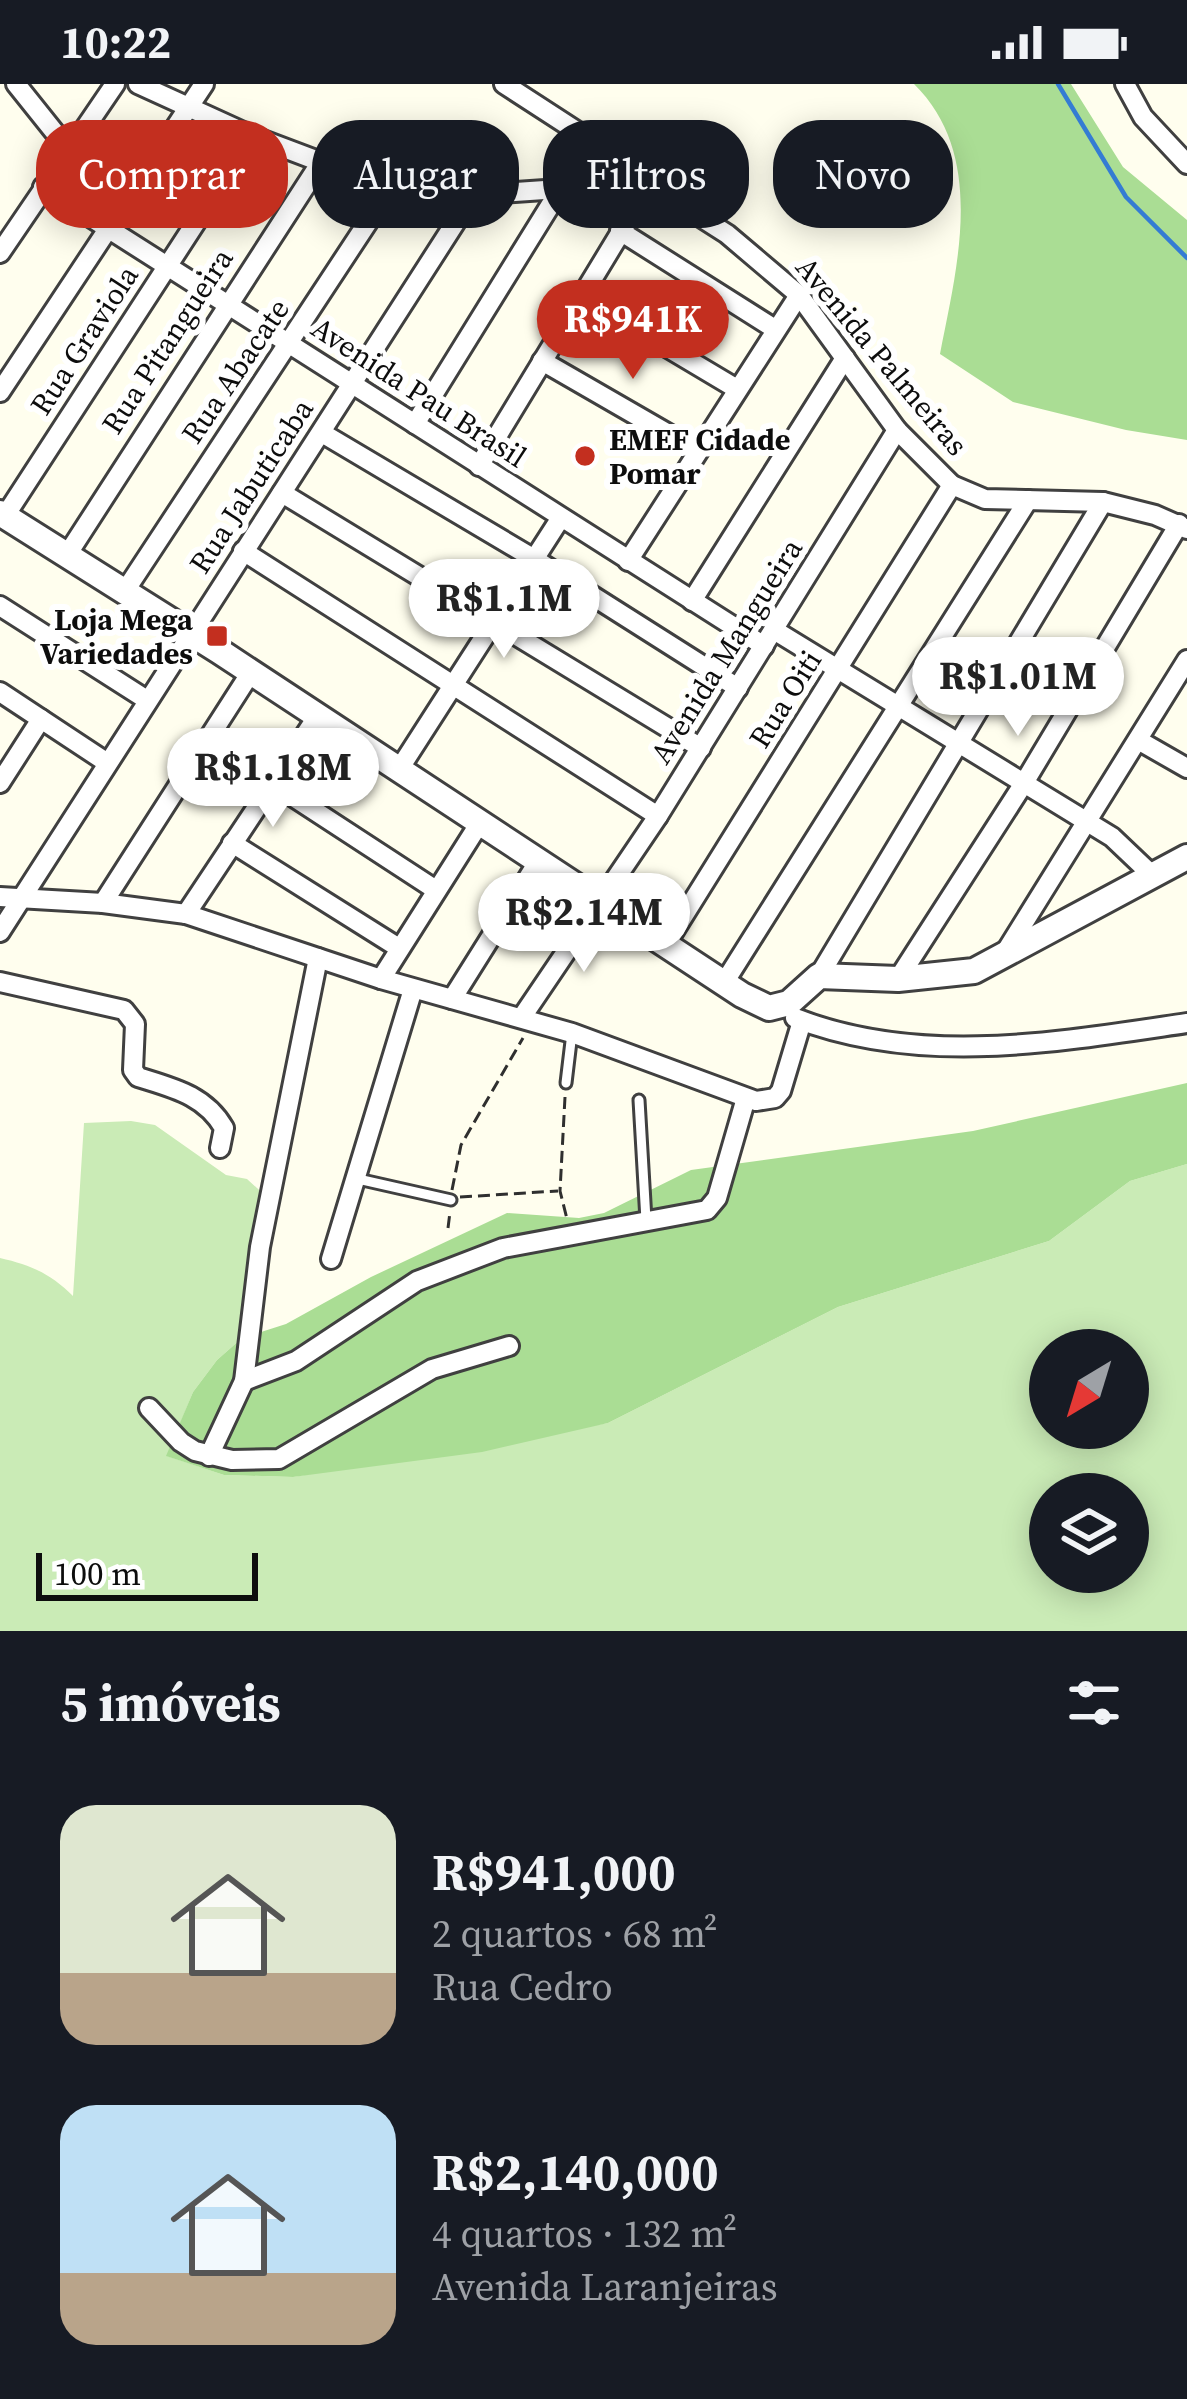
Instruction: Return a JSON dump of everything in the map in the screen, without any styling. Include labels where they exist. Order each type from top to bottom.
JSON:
[{"type":"street","points":[[16,84],[45,120]]},
{"type":"street","points":[[89,120],[116,84]]},
{"type":"street","points":[[138,84],[213,120]]},
{"type":"street","points":[[0,392],[204,84]]},
{"type":"street","name":"Avenida Palmeiras","points":[[504,84],[560,120]]},
{"type":"street","points":[[1126,84],[1143,117],[1187,164]]},
{"type":"street","name":"Rua Pitangueira","points":[[67,555],[312,174]]},
{"type":"street","points":[[0,253],[36,198]]},
{"type":"street","points":[[416,424],[543,217]]},
{"type":"street","name":"Rua Graviola","points":[[2,514],[192,228]]},
{"type":"street","name":"Rua Abacate","points":[[125,591],[366,228]]},
{"type":"street","name":"Rua Jabuticaba","points":[[0,932],[452,228]]},
{"type":"street","points":[[479,466],[622,228]]},
{"type":"street","name":"Avenida Palmeiras","points":[[718,228],[799,295],[897,430],[952,485],[985,499],[1103,502],[1183,527]]},
{"type":"street","name":"Avenida Pau Brasil","points":[[108,229],[692,601],[838,671],[1087,821],[1123,845],[1153,876]]},
{"type":"street","points":[[620,231],[775,329]]},
{"type":"street","points":[[628,562],[799,295]]},
{"type":"street","points":[[581,296],[737,389]]},
{"type":"street","points":[[692,601],[845,358]]},
{"type":"street","points":[[542,361],[698,451]]},
{"type":"street","name":"Avenida Mangueira","points":[[522,1017],[658,816],[897,430]]},
{"type":"street","points":[[322,433],[738,688]]},
{"type":"street","name":"Rua Oiti","points":[[666,944],[952,485]]},
{"type":"street","points":[[282,493],[701,748]]},
{"type":"street","points":[[724,983],[1028,500]]},
{"type":"street","points":[[774,1010],[819,976],[1103,502]]},
{"type":"street","points":[[2,514],[724,983],[774,1010],[802,1021],[914,1046],[986,1047],[1187,1023]]},
{"type":"street","points":[[398,771],[560,520]]},
{"type":"street","points":[[898,979],[1183,527]]},
{"type":"street","points":[[243,551],[658,816]]},
{"type":"street","points":[[0,606],[147,700]]},
{"type":"street","points":[[1000,960],[1138,740],[1181,684],[1187,659]]},
{"type":"street","points":[[103,903],[251,672]]},
{"type":"street","points":[[0,692],[106,762]]},
{"type":"street","points":[[186,914],[316,717]]},
{"type":"street","points":[[0,782],[41,719]]},
{"type":"street","points":[[1138,740],[1187,767]]},
{"type":"street","points":[[272,783],[436,890]]},
{"type":"street","points":[[381,979],[479,824]]},
{"type":"street","points":[[232,843],[399,948]]},
{"type":"street","points":[[819,976],[898,979],[962,974],[1000,960],[1187,857]]},
{"type":"street","points":[[452,999],[538,862]]},
{"type":"street","points":[[0,897],[186,914],[413,989],[572,1033],[765,1101],[781,1091],[802,1021]]},
{"type":"street","points":[[209,1456],[244,1381],[260,1247],[318,958]]},
{"type":"street","points":[[0,982],[124,1010],[135,1024],[133,1070],[138,1078],[182,1091],[213,1109],[224,1127],[220,1148]]},
{"type":"street","points":[[331,1259],[413,989]]},
{"type":"street","points":[[244,1381],[296,1361],[417,1281],[503,1249],[703,1211],[715,1203],[746,1098]]},
{"type":"street","points":[[149,1408],[181,1442],[209,1456],[279,1459],[432,1369],[508,1346]]},
{"type":"lane","points":[[566,1083],[572,1033]]},
{"type":"lane","points":[[639,1100],[646,1223]]},
{"type":"lane","points":[[358,1179],[451,1200]]},
{"type":"path","points":[[448,1228],[460,1145],[525,1035],[522,1017]]},
{"type":"path","points":[[566,1083],[560,1191],[572,1238]]},
{"type":"path","points":[[451,1200],[486,1192],[560,1191]]},
{"type":"green space","points":[[914,84],[1071,84],[1123,167],[1187,220],[1187,440],[1013,402],[940,354],[961,213],[953,120],[940,120]]},
{"type":"green space","points":[[1187,1083],[1187,1164],[1130,1181],[1049,1241],[838,1307],[608,1423],[482,1452],[293,1477],[224,1475],[166,1456],[193,1392],[217,1360],[242,1338],[286,1324],[371,1277],[507,1213],[579,1218],[604,1213],[691,1170],[973,1131]]},
{"type":"green space","points":[[84,1123],[155,1125],[226,1175],[247,1179],[269,1199],[242,1338],[217,1360],[193,1392],[167,1456],[224,1475],[293,1477],[608,1423],[838,1307],[1049,1241],[1130,1181],[1187,1164],[1187,1631],[0,1631],[0,1258],[40,1271],[73,1296]]},
{"type":"waterway","points":[[1058,84],[1126,197],[1187,258]]},
{"type":"place","name":"EMEF Cidade Pomar","points":[[585,456]]},
{"type":"place","name":"Loja Mega Variedades","points":[[217,636]]}]
